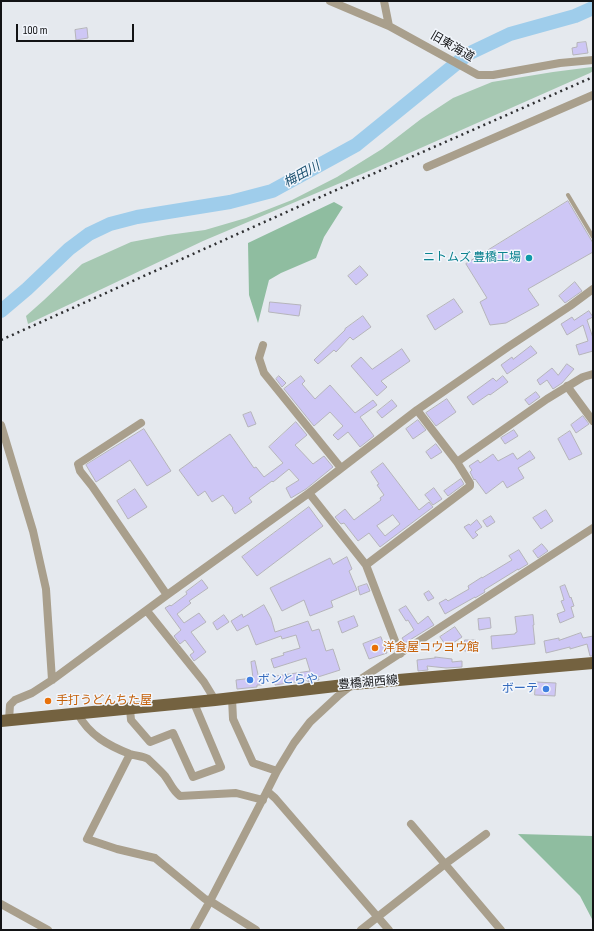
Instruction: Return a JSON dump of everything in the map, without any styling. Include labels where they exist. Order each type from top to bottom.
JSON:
[{"type":"main road","name":"豊橋湖西線","points":[[5,721],[194,703],[353,684],[593,663]]},
{"type":"street","name":"旧東海道","points":[[330,1],[390,26],[478,75],[492,75],[560,63],[593,60]]},
{"type":"street","points":[[384,1],[390,26]]},
{"type":"street","points":[[427,167],[593,95]]},
{"type":"street","points":[[5,721],[10,705],[15,700],[32,693],[52,680],[309,493],[417,410],[593,289]]},
{"type":"street","points":[[263,345],[259,358],[264,373],[341,468]]},
{"type":"street","points":[[457,462],[547,399],[584,377],[593,374]]},
{"type":"street","points":[[568,386],[593,421]]},
{"type":"street","points":[[366,565],[470,486],[470,483],[457,462],[417,410]]},
{"type":"street","points":[[141,423],[78,464],[80,471],[92,486],[167,596]]},
{"type":"street","points":[[1,425],[33,531],[46,589],[52,680]]},
{"type":"street","points":[[309,493],[366,565],[400,654]]},
{"type":"street","points":[[194,930],[277,771],[294,743],[310,722],[353,684],[593,528]]},
{"type":"street","points":[[147,611],[204,682],[215,700]]},
{"type":"street","points":[[232,698],[233,719],[253,763],[277,771]]},
{"type":"street","points":[[130,709],[131,720],[150,742],[172,732],[193,776],[221,767],[194,703]]},
{"type":"street","points":[[78,714],[82,723],[110,746],[148,759],[165,776],[174,792],[180,796],[236,793],[263,800]]},
{"type":"street","points":[[130,754],[87,839],[117,849],[155,858],[205,899],[256,930]]},
{"type":"street","points":[[267,791],[275,798],[390,930]]},
{"type":"street","points":[[411,824],[501,930]]},
{"type":"street","points":[[362,930],[486,834]]},
{"type":"street","points":[[1,904],[48,930]]},
{"type":"lane","points":[[568,194],[593,237]]},
{"type":"green space","points":[[592,67],[593,71],[590,73],[371,170],[203,241],[28,324],[26,316],[82,264],[131,242],[205,230],[246,218],[292,200],[337,177],[382,149],[421,119],[453,98],[492,82]]},
{"type":"green space","points":[[334,202],[343,207],[324,237],[316,258],[281,273],[269,280],[258,323],[249,295],[248,243]]},
{"type":"green space","points":[[518,834],[593,836],[593,921],[580,896]]},
{"type":"building","points":[[87,28],[88,38],[76,40],[75,30]]},
{"type":"building","points":[[586,42],[588,53],[573,55],[572,48],[577,47],[577,43]]},
{"type":"building","name":"ニトムズ 豊橋工場","points":[[568,201],[593,243],[593,252],[528,289],[539,305],[506,323],[490,325],[480,302],[487,298],[466,264]]},
{"type":"building","points":[[360,266],[368,275],[356,285],[348,276]]},
{"type":"building","points":[[575,282],[582,291],[565,303],[559,296]]},
{"type":"building","points":[[454,299],[463,312],[435,330],[427,316]]},
{"type":"building","points":[[270,302],[301,305],[299,316],[269,312]]},
{"type":"building","points":[[589,311],[593,317],[587,320],[593,338],[593,351],[579,355],[576,345],[588,341],[583,325],[567,335],[561,324],[572,317],[574,320]]},
{"type":"building","points":[[363,316],[371,327],[353,340],[350,337],[336,352],[334,350],[318,364],[314,360],[345,329]]},
{"type":"building","points":[[531,346],[537,353],[507,374],[501,365],[512,357],[513,359]]},
{"type":"building","points":[[402,349],[410,361],[381,381],[387,387],[377,396],[351,366],[361,357],[372,369]]},
{"type":"building","points":[[567,364],[574,369],[562,383],[553,389],[547,380],[540,385],[537,380],[552,368],[558,375]]},
{"type":"building","points":[[279,376],[286,383],[282,387],[276,379]]},
{"type":"building","points":[[301,376],[305,381],[302,384],[315,399],[330,385],[355,413],[373,400],[377,405],[360,417],[374,436],[360,447],[348,432],[338,440],[333,435],[343,426],[330,412],[314,426],[284,389]]},
{"type":"building","points":[[503,376],[508,382],[473,405],[467,397],[493,378],[496,381]]},
{"type":"building","points":[[536,392],[540,397],[529,405],[525,400]]},
{"type":"building","points":[[447,399],[456,412],[436,426],[426,413]]},
{"type":"building","points":[[392,400],[397,406],[382,418],[377,412]]},
{"type":"building","points":[[251,412],[256,424],[248,427],[243,415]]},
{"type":"building","points":[[583,416],[589,424],[576,433],[571,425]]},
{"type":"building","points":[[418,420],[426,430],[413,439],[406,429]]},
{"type":"building","points":[[296,422],[307,435],[295,445],[313,464],[324,456],[333,467],[306,489],[291,498],[286,488],[299,480],[289,469],[249,498],[252,502],[235,514],[232,509],[233,508],[223,495],[212,502],[205,491],[198,496],[179,470],[230,434],[254,468],[256,467],[264,477],[283,463],[269,447]]},
{"type":"building","points":[[144,429],[171,471],[147,486],[130,460],[96,482],[86,465]]},
{"type":"building","points":[[514,430],[518,436],[505,444],[501,438]]},
{"type":"building","points":[[570,431],[582,454],[569,460],[558,439]]},
{"type":"building","points":[[436,444],[442,452],[431,459],[426,452]]},
{"type":"building","points":[[530,451],[535,458],[518,468],[524,478],[507,488],[503,481],[486,494],[475,479],[474,480],[470,472],[472,470],[469,466],[478,460],[480,463],[493,454],[498,461],[513,453],[517,459]]},
{"type":"building","points":[[383,463],[419,510],[429,502],[433,507],[380,547],[369,533],[358,541],[344,523],[341,524],[335,517],[345,509],[354,520],[381,500],[380,498],[384,495],[371,472]],"holes":[[[393,515],[400,524],[385,536],[377,526]]]},
{"type":"building","points":[[461,479],[464,484],[448,496],[444,491]]},
{"type":"building","points":[[434,488],[442,499],[433,505],[425,495]]},
{"type":"building","points":[[135,489],[147,507],[128,519],[117,501]]},
{"type":"building","points":[[309,507],[323,526],[257,576],[242,557]]},
{"type":"building","points":[[546,510],[553,521],[541,529],[533,518]]},
{"type":"building","points":[[491,516],[495,522],[487,527],[483,521]]},
{"type":"building","points":[[477,520],[482,527],[475,532],[478,535],[473,539],[464,527]]},
{"type":"building","points":[[542,544],[548,551],[538,558],[533,551]]},
{"type":"building","points":[[519,550],[528,564],[484,590],[485,592],[445,614],[439,603],[446,599],[448,601],[469,589],[468,586],[512,560],[509,556]]},
{"type":"building","points":[[347,557],[352,569],[349,571],[357,590],[331,601],[333,607],[310,616],[304,600],[282,611],[270,588],[330,558],[333,564]]},
{"type":"building","points":[[202,580],[208,588],[189,601],[191,603],[177,614],[184,623],[199,613],[206,622],[191,632],[206,652],[194,661],[190,655],[194,652],[185,640],[180,644],[174,636],[181,630],[165,608],[170,605],[171,606],[187,594],[186,592]]},
{"type":"building","points":[[367,584],[370,591],[360,595],[358,587]]},
{"type":"building","points":[[565,585],[574,606],[571,607],[574,617],[560,623],[557,614],[565,611],[561,601],[564,600],[560,587]]},
{"type":"building","points":[[429,591],[434,598],[428,601],[424,594]]},
{"type":"building","points":[[264,605],[271,618],[275,632],[308,621],[312,631],[319,629],[326,651],[333,649],[340,670],[318,677],[319,680],[308,682],[308,680],[275,685],[274,677],[276,676],[310,671],[306,658],[274,668],[271,659],[284,655],[283,653],[300,648],[296,635],[282,639],[281,636],[256,645],[248,625],[237,631],[231,621],[242,614],[243,617]]},
{"type":"building","points":[[406,606],[418,624],[428,616],[434,625],[405,643],[402,638],[414,630],[399,610]]},
{"type":"building","points":[[224,615],[229,622],[217,630],[213,623]]},
{"type":"building","points":[[533,615],[535,644],[492,649],[491,636],[515,634],[517,632],[515,617]]},
{"type":"building","points":[[354,616],[358,626],[342,633],[338,622]]},
{"type":"building","points":[[490,618],[491,628],[479,630],[478,619]]},
{"type":"building","points":[[455,627],[462,637],[447,647],[440,637]]},
{"type":"building","points":[[581,633],[583,638],[593,636],[593,656],[590,656],[587,644],[570,649],[570,647],[546,653],[544,641],[559,638],[559,640]]},
{"type":"building","name":"洋食屋コウヨウ館","points":[[381,637],[387,653],[369,659],[363,644]]},
{"type":"building","points":[[465,640],[476,640],[476,651],[465,651]]},
{"type":"building","points":[[435,657],[452,659],[452,662],[462,661],[462,667],[446,668],[427,666],[428,670],[418,671],[417,660]]},
{"type":"building","points":[[255,661],[262,685],[237,689],[236,680],[253,678],[251,662]]},
{"type":"building","name":"ボーテ","points":[[536,682],[556,683],[555,696],[535,695]]},
{"type":"waterway","name":"梅田川","points":[[1,311],[27,289],[69,249],[89,234],[110,224],[137,217],[230,202],[272,191],[356,145],[468,54],[510,34],[575,16],[593,8]]},
{"type":"railway","points":[[1,340],[593,77]]},
{"type":"place","name":"ニトムズ 豊橋工場","points":[[529,258]]},
{"type":"place","name":"洋食屋コウヨウ館","points":[[375,648]]},
{"type":"place","name":"ボンとらや","points":[[250,680]]},
{"type":"place","name":"ボーテ","points":[[546,689]]},
{"type":"place","name":"手打うどんちた屋","points":[[48,701]]}]
